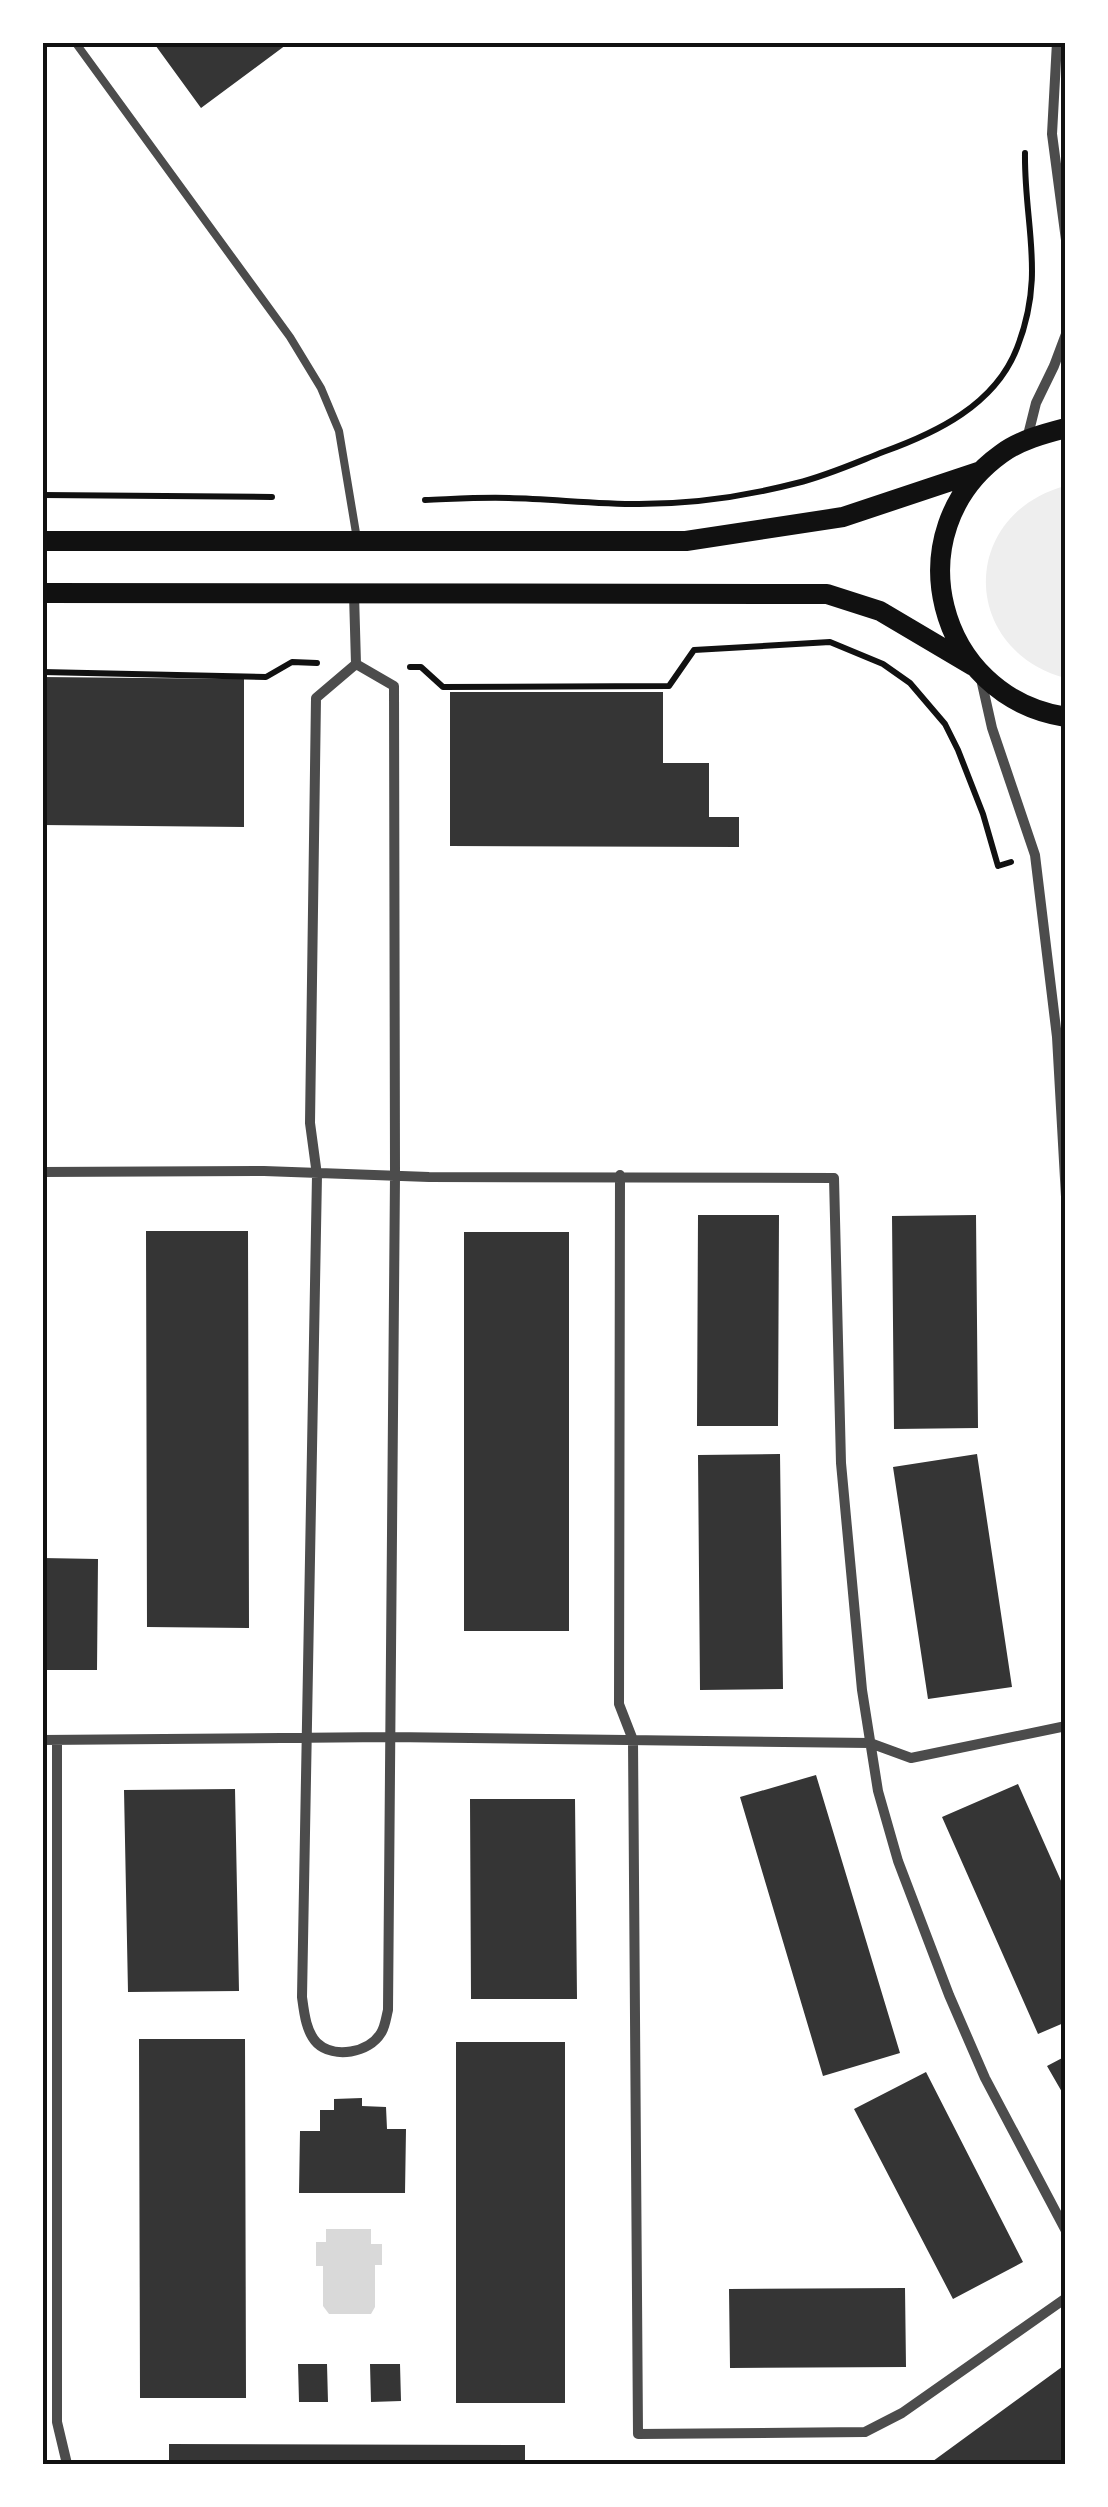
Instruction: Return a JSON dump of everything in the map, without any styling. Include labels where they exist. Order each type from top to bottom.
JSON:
[{"type":"main road","points":[[977,670],[958,644],[947,619],[940,566],[952,514],[981,471],[1003,452],[1027,439],[1066,428]]},
{"type":"main road","points":[[42,541],[686,541],[880,508],[981,471]]},
{"type":"main road","points":[[42,593],[826,594],[880,611],[977,670],[1016,701],[1037,711],[1066,717]]},
{"type":"street","points":[[1057,42],[1052,134],[1066,240]]},
{"type":"street","points":[[1027,439],[1036,403],[1066,334]]},
{"type":"street","points":[[354,594],[356,664]]},
{"type":"street","points":[[356,664],[394,686],[395,1176],[388,2010],[383,2032],[371,2045],[333,2052],[316,2042],[306,2023],[302,1997],[317,1175],[310,1123],[316,698],[356,664]]},
{"type":"street","points":[[977,670],[992,728],[1035,855],[1057,1036],[1066,1198]]},
{"type":"street","points":[[42,1172],[834,1178],[841,1463],[878,1791],[898,1860],[949,1995],[985,2078],[1066,2231]]},
{"type":"street","points":[[620,1175],[619,1704],[633,1740],[638,2434],[865,2432],[902,2413],[1066,2298]]},
{"type":"street","points":[[42,1740],[390,1736],[870,1742],[910,1758],[1066,1726]]},
{"type":"street","points":[[57,1740],[57,2422],[66,2464]]},
{"type":"street","points":[[42,1965],[59,1965]]},
{"type":"lane","points":[[75,42],[290,337],[321,388],[339,432],[358,542]]},
{"type":"path","points":[[425,500],[504,498],[641,504],[799,483],[919,440],[955,421],[992,388],[1016,352],[1027,318],[1037,319]]},
{"type":"path","points":[[834,470],[839,483]]},
{"type":"path","points":[[42,495],[272,497]]},
{"type":"path","points":[[830,642],[834,626]]},
{"type":"path","points":[[421,667],[443,687],[669,686],[694,650],[830,642],[882,664],[930,704],[945,724],[977,797],[998,866]]},
{"type":"path","points":[[42,672],[266,676],[292,662]]},
{"type":"shaded area","points":[[1066,486],[1065,678],[1031,663],[1006,640],[991,612],[986,582],[991,552],[1006,524],[1030,501]]},
{"type":"shaded area","points":[[326,2229],[371,2229],[371,2244],[382,2244],[382,2265],[375,2265],[375,2307],[371,2314],[329,2314],[323,2306],[323,2266],[316,2266],[316,2242],[326,2242]]},
{"type":"building","points":[[153,42],[290,42],[201,108]]},
{"type":"building","points":[[42,677],[244,679],[244,827],[42,825]]},
{"type":"building","points":[[450,692],[663,692],[663,763],[709,763],[709,817],[739,817],[739,847],[450,846]]},
{"type":"building","points":[[698,1215],[779,1215],[778,1426],[697,1426]]},
{"type":"building","points":[[976,1215],[978,1428],[894,1429],[892,1216]]},
{"type":"building","points":[[146,1231],[248,1231],[249,1628],[147,1627]]},
{"type":"building","points":[[464,1232],[569,1232],[569,1631],[464,1631]]},
{"type":"building","points":[[780,1454],[783,1689],[700,1690],[698,1455]]},
{"type":"building","points":[[977,1454],[1012,1687],[928,1699],[893,1467]]},
{"type":"building","points":[[42,1558],[98,1559],[97,1670],[42,1670]]},
{"type":"building","points":[[816,1775],[900,2053],[823,2076],[740,1797]]},
{"type":"building","points":[[1018,1784],[1066,1892],[1066,2022],[1038,2034],[942,1817]]},
{"type":"building","points":[[235,1789],[239,1991],[128,1992],[124,1790]]},
{"type":"building","points":[[470,1799],[575,1799],[577,1999],[471,1999]]},
{"type":"building","points":[[139,2039],[245,2039],[246,2398],[140,2398]]},
{"type":"building","points":[[456,2042],[565,2042],[565,2403],[456,2403]]},
{"type":"building","points":[[1066,2056],[1066,2099],[1047,2066]]},
{"type":"building","points":[[926,2072],[1023,2262],[953,2299],[854,2109]]},
{"type":"building","points":[[362,2098],[362,2106],[386,2107],[387,2129],[406,2129],[405,2193],[299,2193],[300,2131],[320,2131],[320,2110],[334,2110],[334,2099]]},
{"type":"building","points":[[905,2288],[906,2367],[730,2368],[729,2289]]},
{"type":"building","points":[[298,2364],[327,2364],[328,2402],[299,2402]]},
{"type":"building","points":[[370,2364],[400,2364],[401,2401],[371,2402]]},
{"type":"building","points":[[1066,2364],[1066,2464],[929,2464]]},
{"type":"building","points":[[169,2444],[525,2445],[525,2464],[169,2464]]}]
